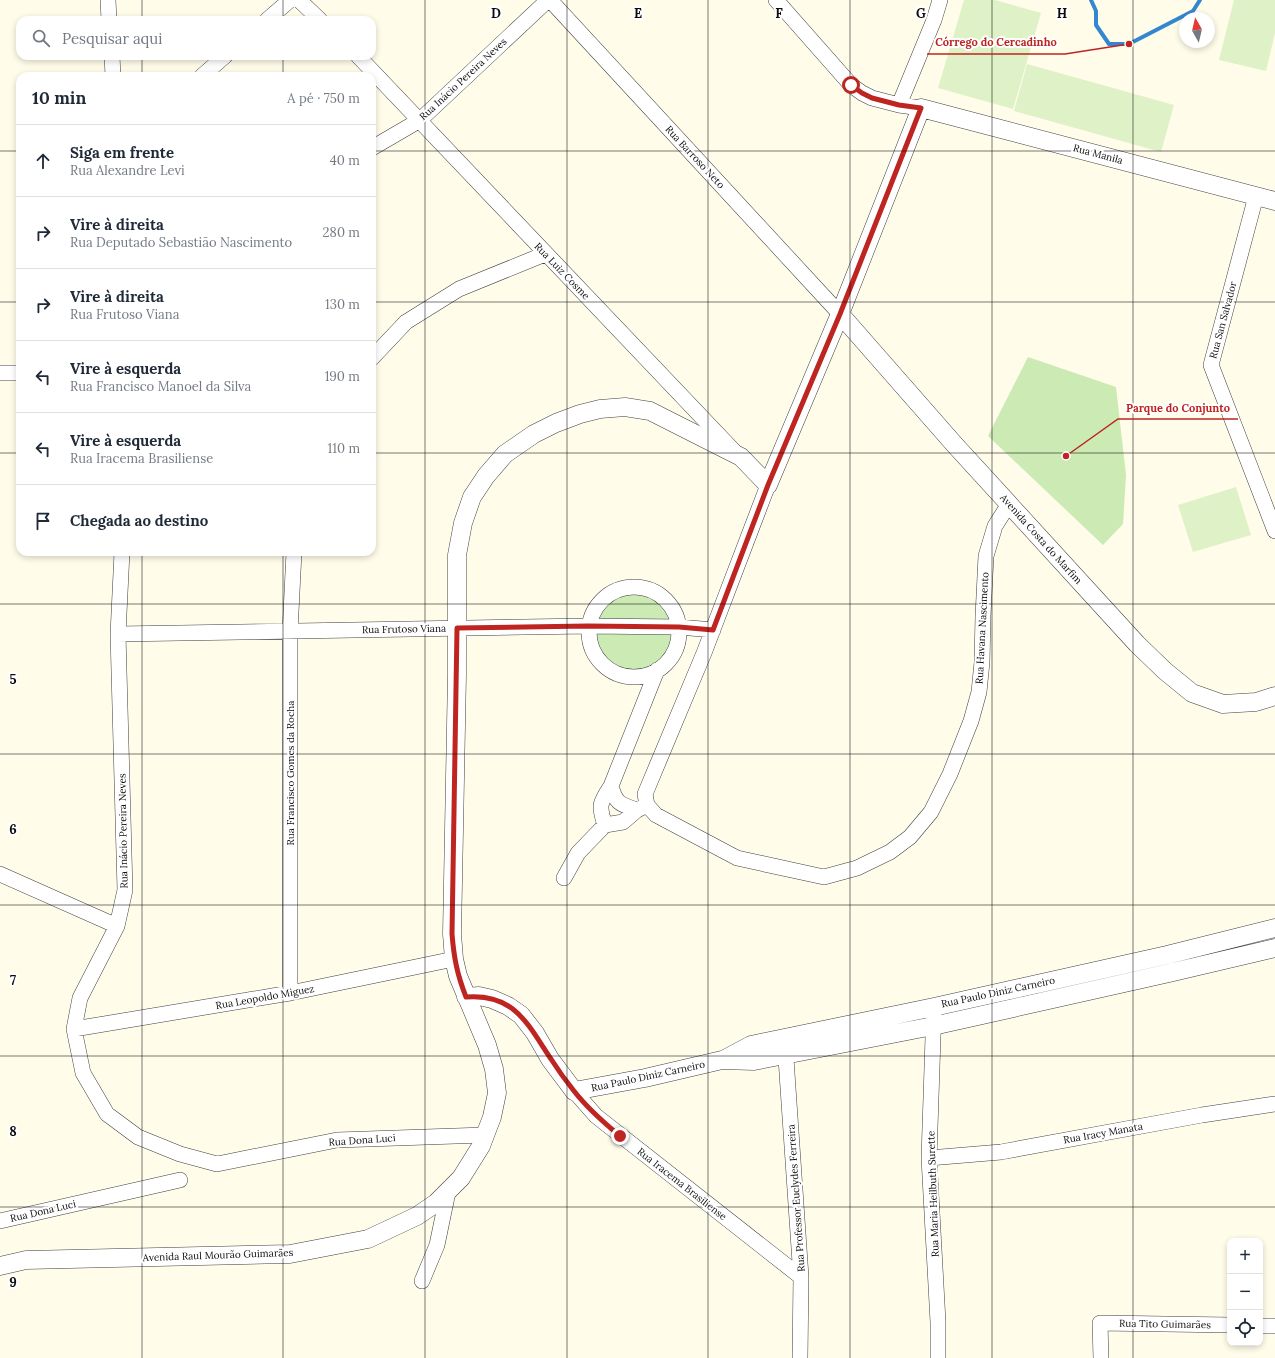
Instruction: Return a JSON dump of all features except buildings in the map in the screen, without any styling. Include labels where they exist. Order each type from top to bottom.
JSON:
[{"type":"street","points":[[108,0],[109,16]]},
{"type":"street","points":[[272,16],[290,0]]},
{"type":"street","points":[[299,0],[316,16]]},
{"type":"street","name":"Rua Inácio Pereira Neves","points":[[376,146],[420,120],[549,0]]},
{"type":"street","name":"Rua Barroso Neto","points":[[549,0],[840,314]]},
{"type":"street","points":[[564,878],[578,853],[605,825],[623,822],[642,808],[645,794],[650,786],[713,630],[768,485],[840,314],[921,108],[899,105],[872,98],[851,85],[776,0]]},
{"type":"street","points":[[899,105],[934,20],[940,0]]},
{"type":"street","points":[[112,60],[113,72]]},
{"type":"street","points":[[207,72],[221,60]]},
{"type":"street","name":"Rua Luiz Cosme","points":[[362,60],[374,72]]},
{"type":"street","name":"Rua Luiz Cosme","points":[[376,75],[545,254],[768,485]]},
{"type":"street","name":"Rua Manila","points":[[921,108],[1275,201]]},
{"type":"street","name":"Rua San Salvador","points":[[1256,196],[1211,365],[1275,531]]},
{"type":"street","points":[[376,354],[406,322],[459,289],[545,254]]},
{"type":"street","name":"Avenida Costa do Marfim","points":[[840,314],[954,444],[1137,644],[1165,672],[1192,693],[1223,704],[1256,702],[1275,696]]},
{"type":"street","points":[[0,373],[16,373]]},
{"type":"street","name":"Avenida Raul Mourão Guimarães","points":[[0,1266],[26,1260],[290,1254],[368,1239],[417,1216],[436,1203],[461,1178],[481,1146],[492,1117],[497,1093],[494,1069],[487,1045],[458,976],[454,959],[452,934],[457,556],[463,523],[472,497],[486,476],[505,454],[534,434],[556,423],[580,414],[600,409],[625,407],[650,411],[740,457]]},
{"type":"street","name":"Rua Havana Nascimento","points":[[642,808],[737,858],[824,877],[857,868],[890,852],[910,837],[931,812],[950,774],[971,721],[979,692],[982,662],[986,556],[995,526],[1010,504]]},
{"type":"street","name":"Rua Inácio Pereira Neves","points":[[122,556],[118,634],[125,890],[117,926],[80,998],[74,1029],[83,1072],[107,1114],[138,1137],[180,1154],[217,1164]]},
{"type":"street","name":"Rua Francisco Gomes da Rocha","points":[[290,993],[290,632],[294,556]]},
{"type":"street","points":[[633,587],[652,591],[661,596],[669,603],[674,611],[679,627],[680,636],[670,658],[657,670],[637,677],[616,674],[599,662],[589,643],[588,626],[597,604],[613,591],[633,587]]},
{"type":"street","name":"Rua Frutoso Viana","points":[[118,634],[588,626],[679,627],[713,630]]},
{"type":"street","points":[[605,825],[601,812],[601,801],[612,786],[657,670]]},
{"type":"street","points":[[612,786],[614,795],[620,804],[642,808]]},
{"type":"street","points":[[0,874],[117,926]]},
{"type":"street","name":"Rua Paulo Diniz Carneiro","points":[[574,1091],[645,1078],[722,1060],[754,1061],[785,1047],[934,1006],[1167,955],[1275,928]]},
{"type":"street","name":"Rua Paulo Diniz Carneiro","points":[[785,1047],[933,1026],[1275,948]]},
{"type":"street","points":[[1167,955],[1169,973]]},
{"type":"street","name":"Rua Leopoldo Miguez","points":[[74,1029],[290,993],[454,959]]},
{"type":"street","name":"Rua Iracema Brasiliense","points":[[466,997],[479,996],[492,999],[521,1014],[535,1033],[550,1059],[574,1091],[596,1116],[802,1277]]},
{"type":"street","name":"Rua Maria Heilbuth Surette","points":[[934,1006],[930,1158],[938,1322],[938,1358]]},
{"type":"street","name":"Rua Professor Euclydes Ferreira","points":[[785,1047],[802,1277],[800,1358]]},
{"type":"street","name":"Rua Iracy Manata","points":[[930,1158],[1001,1152],[1202,1115],[1275,1104]]},
{"type":"street","name":"Rua Dona Luci","points":[[217,1164],[337,1140],[485,1135]]},
{"type":"street","name":"Rua Dona Luci","points":[[0,1221],[180,1180]]},
{"type":"street","points":[[422,1281],[437,1245],[448,1192]]},
{"type":"street","name":"Rua Tito Guimarães","points":[[1101,1358],[1100,1323],[1227,1325]]},
{"type":"street","points":[[1263,1326],[1275,1326]]},
{"type":"green space","points":[[964,0],[995,0],[1041,13],[1013,109],[938,88]]},
{"type":"green space","points":[[1234,0],[1275,0],[1275,33],[1266,71],[1219,60]]},
{"type":"green space","points":[[1027,64],[1174,105],[1161,152],[1014,111]]},
{"type":"green space","points":[[1028,357],[1116,387],[1126,475],[1123,524],[1103,545],[988,436]]},
{"type":"green space","points":[[1236,487],[1251,535],[1193,552],[1178,505]]},
{"type":"green space","points":[[634,587],[651,591],[666,600],[675,615],[679,632],[675,649],[666,664],[651,673],[634,677],[617,673],[602,664],[593,649],[589,632],[593,615],[602,600],[617,591]]},
{"type":"waterway","points":[[1091,0],[1096,11],[1096,25],[1109,44],[1129,44],[1193,11],[1200,0]]},
{"type":"place","name":"Córrego do Cercadinho","points":[[1129,44]]},
{"type":"place","name":"Parque do Conjunto","points":[[1066,456]]},
{"type":"route","points":[[620,1136],[596,1116],[574,1091],[550,1059],[535,1033],[521,1014],[492,999],[479,996],[466,997],[458,976],[454,959],[452,934],[457,628],[588,626],[679,627],[713,630],[768,485],[840,314],[892,178],[921,108],[899,105],[872,98],[851,85]]}]
